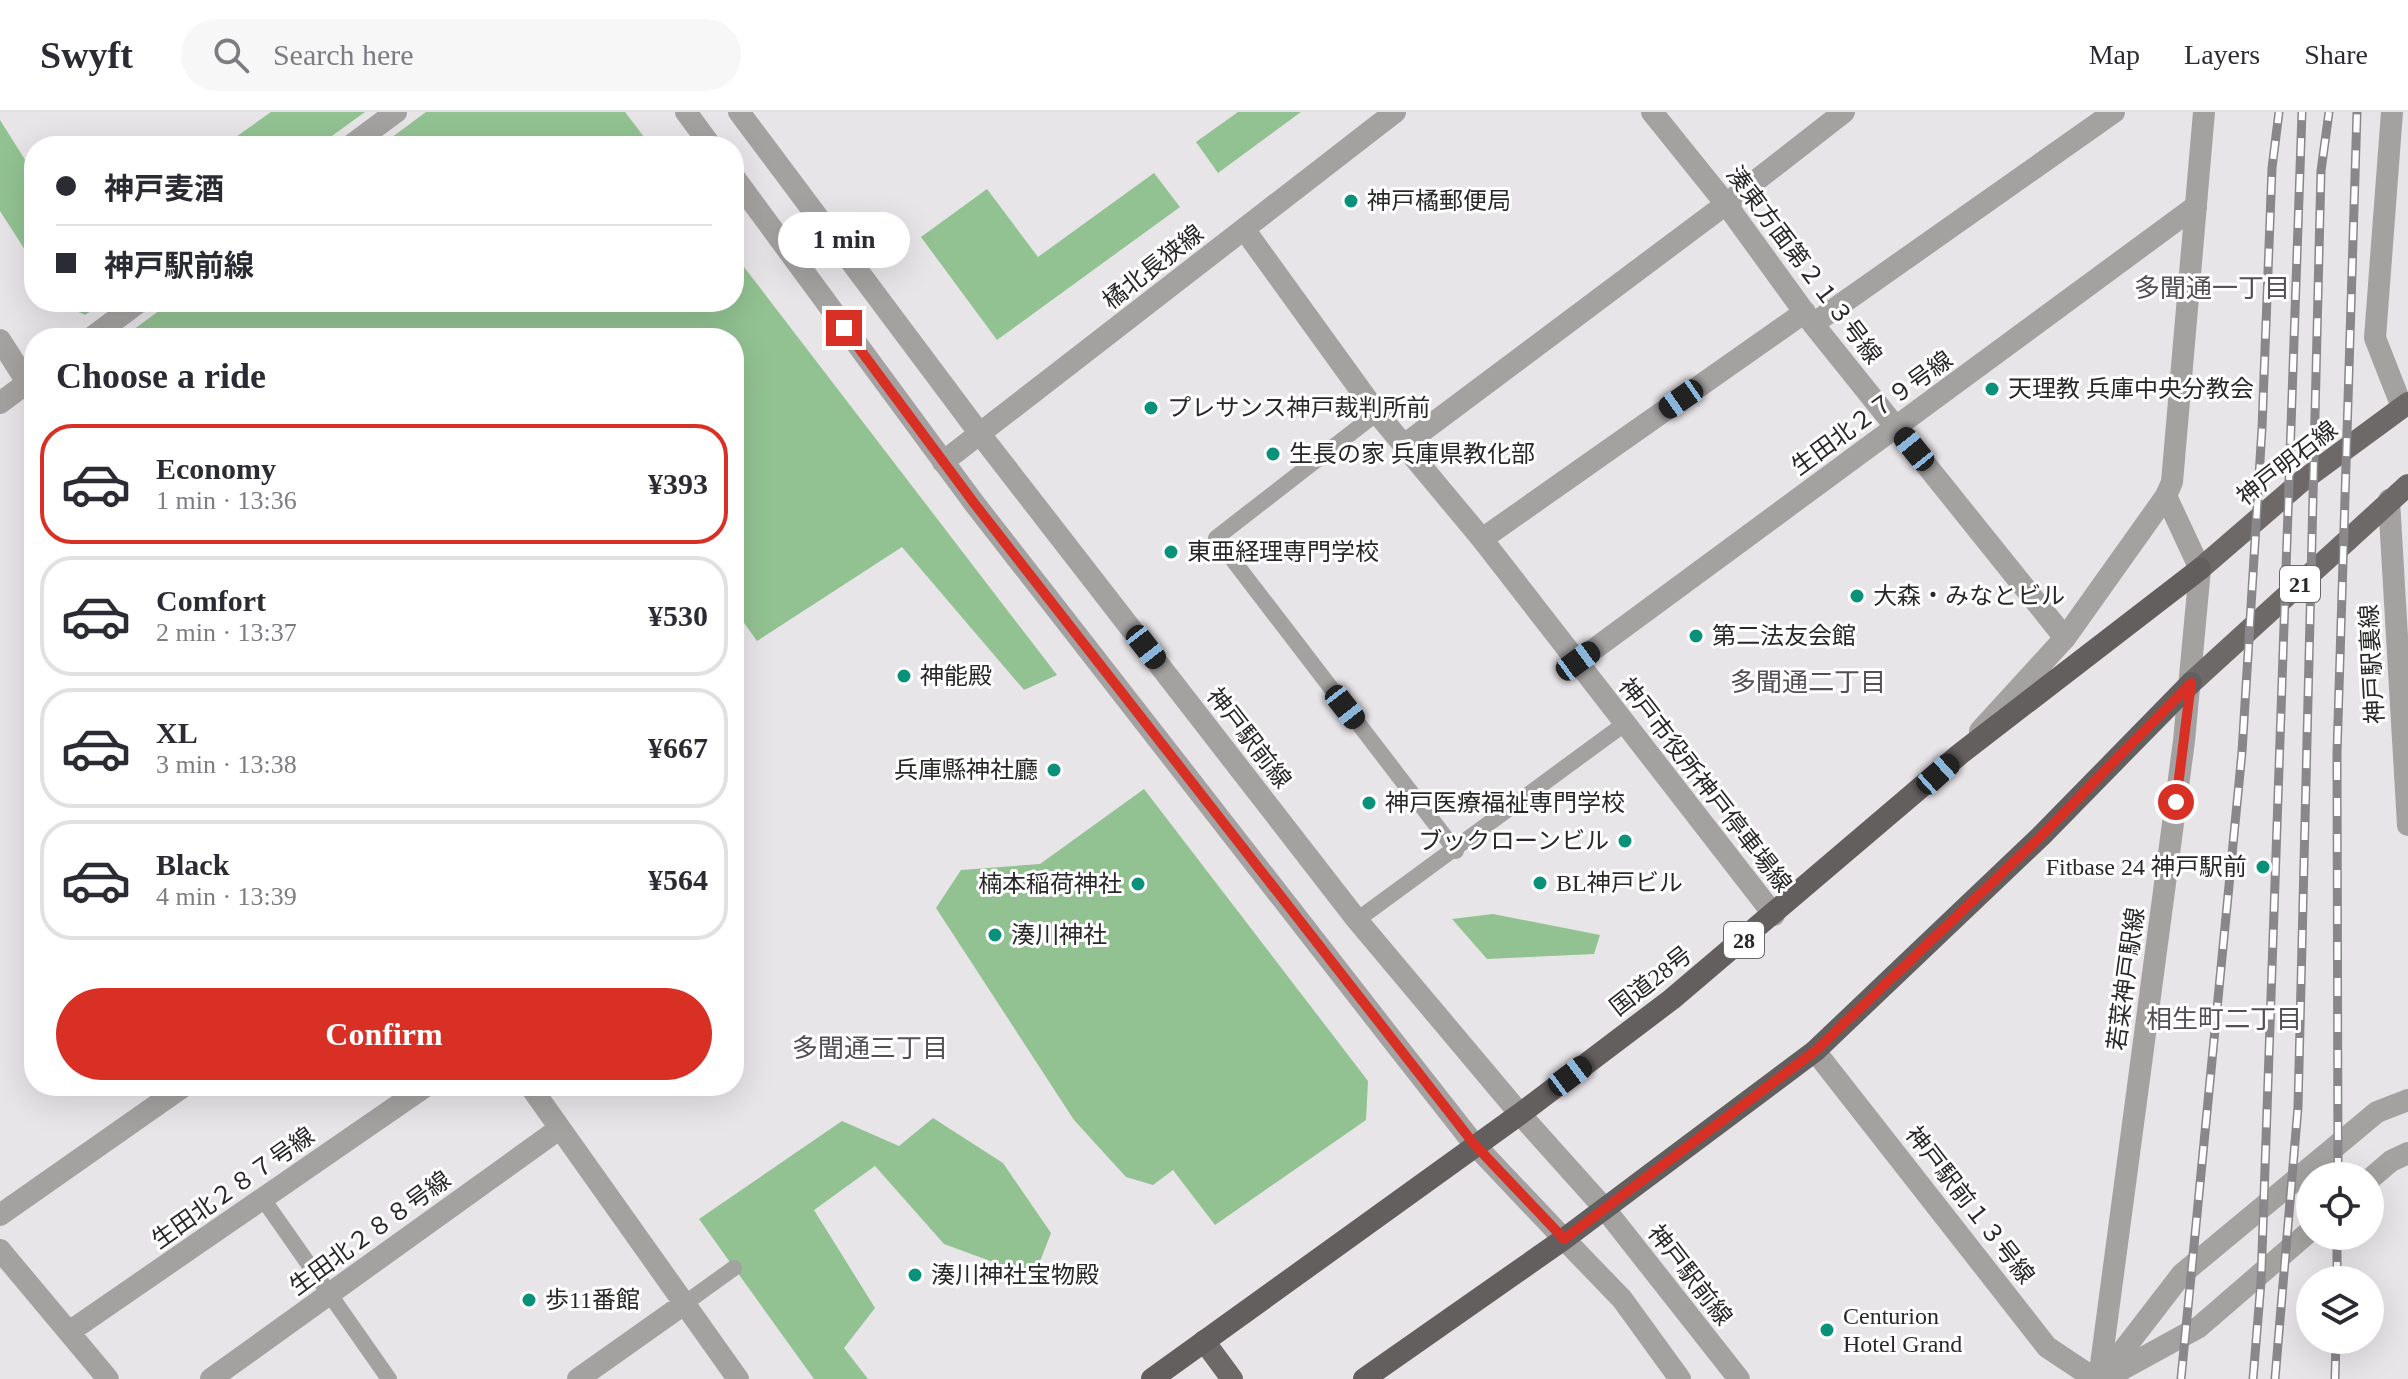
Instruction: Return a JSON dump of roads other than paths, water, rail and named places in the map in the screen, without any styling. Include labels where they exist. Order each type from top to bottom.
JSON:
[{"type":"highway","name":"国道28号","points":[[1152,1379],[1474,1144],[1520,1114],[1774,915],[1960,754],[2200,569]]},
{"type":"highway","points":[[1364,1379],[1564,1239],[1815,1051],[2042,835],[2191,683]]},
{"type":"main road","name":"神戸明石線","points":[[2200,569],[2302,481],[2405,405]]},
{"type":"main road","name":"21","points":[[2191,683],[2408,485]]},
{"type":"main road","points":[[1204,1341],[1232,1379]]},
{"type":"street","points":[[364,136],[396,112]]},
{"type":"street","points":[[686,112],[704,136]]},
{"type":"street","name":"神戸駅前線","points":[[739,112],[980,434],[1357,920],[1520,1114],[1605,1209],[1739,1379]]},
{"type":"street","name":"橘北長狭線","points":[[943,462],[1395,112]]},
{"type":"street","name":"湊東方面第２１３号線","points":[[1652,112],[1726,204],[1809,318],[2065,638]]},
{"type":"street","points":[[1404,445],[1844,112]]},
{"type":"street","points":[[1482,539],[2114,112]]},
{"type":"street","points":[[1960,754],[2065,638],[2166,496],[2172,482],[2204,112]]},
{"type":"street","points":[[2392,112],[2375,338],[2405,405]]},
{"type":"street","points":[[744,191],[943,462],[1474,1144],[1622,1299],[1680,1379]]},
{"type":"street","name":"生田北２７９号線","points":[[1578,661],[2196,206]]},
{"type":"street","name":"神戸市役所神戸停車場線","points":[[1244,229],[1377,413],[1482,539],[1578,661],[1623,725],[1774,915]]},
{"type":"street","points":[[104,328],[126,312]]},
{"type":"street","points":[[0,340],[24,377]]},
{"type":"street","points":[[0,403],[24,391]]},
{"type":"street","name":"若菜神戸駅線","points":[[2100,1379],[2191,683],[2200,569],[2166,496]]},
{"type":"street","name":"神戸駅裏線","points":[[2389,500],[2405,720],[2408,825]]},
{"type":"street","name":"神戸駅前１３号線","points":[[1815,1051],[2047,1347],[2100,1379]]},
{"type":"street","points":[[0,1215],[170,1096]]},
{"type":"street","name":"生田北２８７号線","points":[[69,1332],[412,1096]]},
{"type":"street","points":[[537,1096],[738,1379]]},
{"type":"street","points":[[2100,1379],[2182,1274],[2377,1112],[2408,1100]]},
{"type":"street","name":"生田北２８８号線","points":[[211,1379],[559,1129]]},
{"type":"street","points":[[2384,1167],[2408,1153]]},
{"type":"street","points":[[2100,1379],[2199,1327],[2296,1243]]},
{"type":"street","points":[[0,1250],[108,1379]]},
{"type":"street","points":[[578,1379],[684,1304]]},
{"type":"lane","points":[[1377,413],[1216,538],[1456,851]]},
{"type":"lane","points":[[1357,920],[1456,851],[1623,725]]},
{"type":"lane","points":[[263,1199],[389,1379]]},
{"type":"lane","points":[[684,1304],[734,1268]]},
{"type":"railway","points":[[2181,1379],[2242,752],[2262,428],[2272,168],[2279,112]]},
{"type":"railway","points":[[2253,1379],[2261,1282],[2302,112]]},
{"type":"railway","points":[[2275,1379],[2298,1107],[2321,171],[2329,112]]},
{"type":"railway","points":[[2338,1162],[2337,754],[2357,112]]},
{"type":"railway","points":[[2337,1250],[2337,1266]]},
{"type":"railway","points":[[2335,1379],[2336,1354]]},
{"type":"place","name":"神戸橘郵便局","points":[[1351,201]]},
{"type":"place","name":"天理教 兵庫中央分教会","points":[[1992,389]]},
{"type":"place","name":"プレサンス神戸裁判所前","points":[[1151,408]]},
{"type":"place","name":"生長の家 兵庫県教化部","points":[[1273,454]]},
{"type":"place","name":"東亜経理専門学校","points":[[1171,552]]},
{"type":"place","name":"大森・みなとビル","points":[[1857,596]]},
{"type":"place","name":"第二法友会館","points":[[1696,636]]},
{"type":"place","name":"神能殿","points":[[904,676]]},
{"type":"place","name":"兵庫縣神社廳","points":[[1054,770]]},
{"type":"place","name":"神戸医療福祉専門学校","points":[[1369,803]]},
{"type":"place","name":"ブックローンビル","points":[[1625,841]]},
{"type":"place","name":"Fitbase 24 神戸駅前","points":[[2263,867]]},
{"type":"place","name":"BL神戸ビル","points":[[1540,883]]},
{"type":"place","name":"楠本稲荷神社","points":[[1138,884]]},
{"type":"place","name":"湊川神社","points":[[995,935]]},
{"type":"place","name":"湊川神社宝物殿","points":[[915,1275]]},
{"type":"place","name":"歩11番館","points":[[529,1300]]},
{"type":"place","name":"Centurion Hotel Grand","points":[[1827,1330]]},
{"type":"district","name":"多聞通一丁目","points":[[2212,288]]},
{"type":"district","name":"多聞通二丁目","points":[[1808,682]]},
{"type":"district","name":"相生町二丁目","points":[[2224,1019]]},
{"type":"district","name":"多聞通三丁目","points":[[870,1048]]}]
